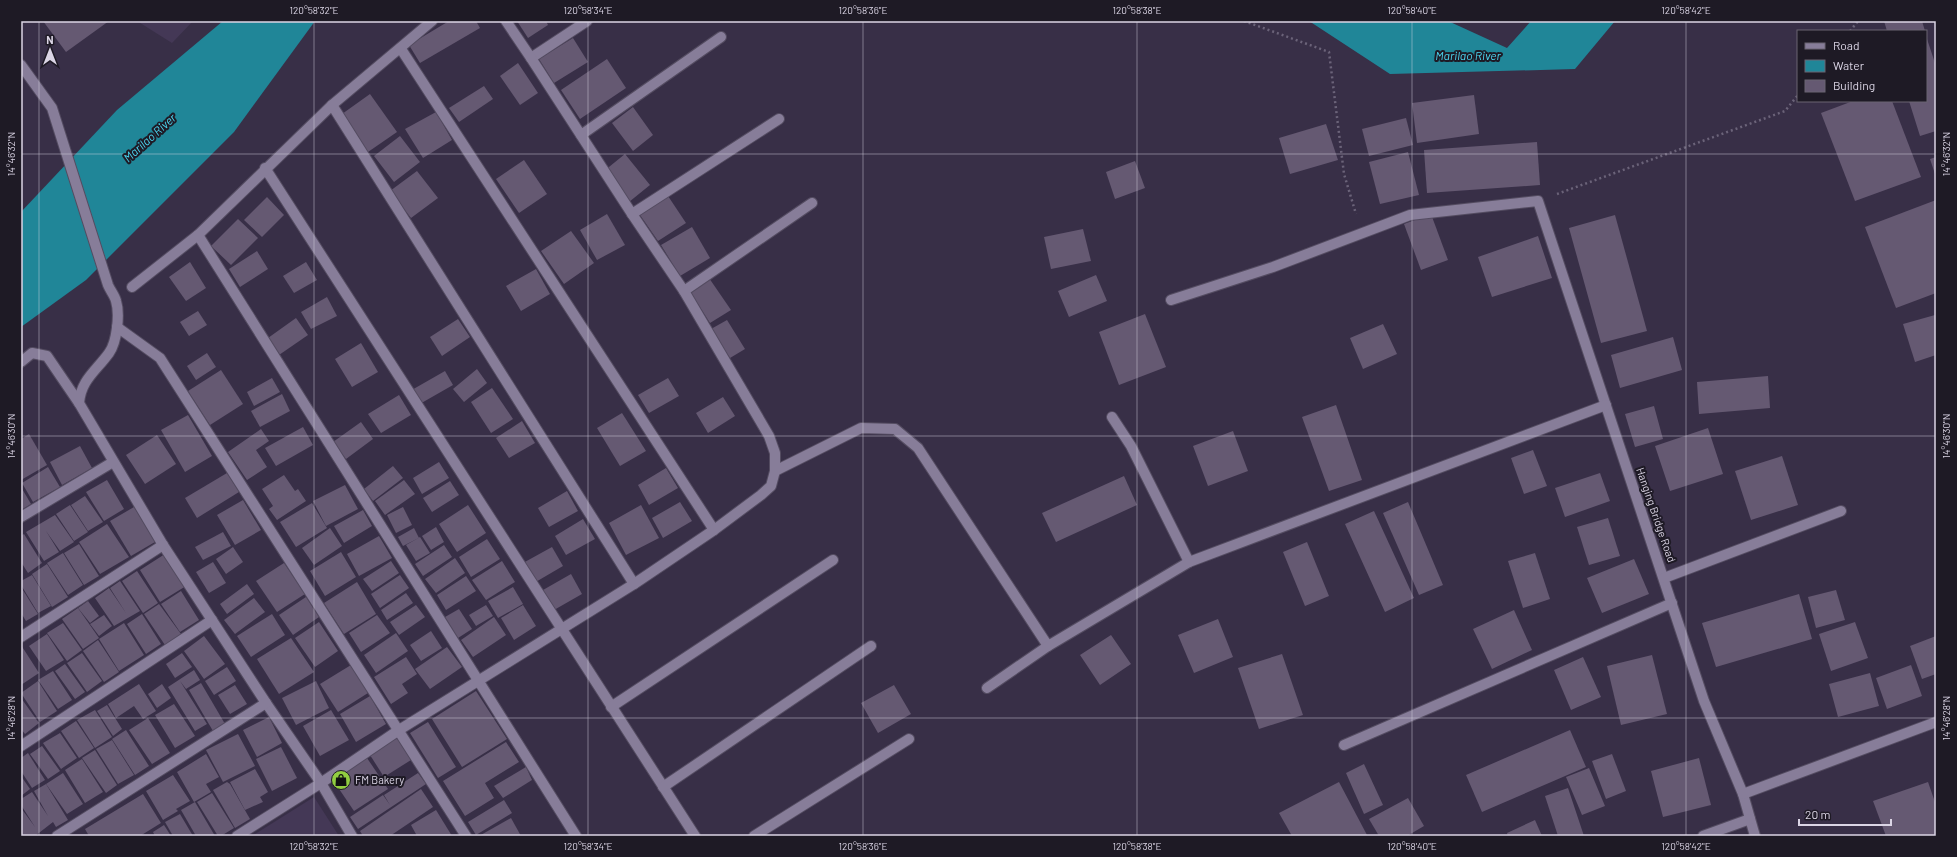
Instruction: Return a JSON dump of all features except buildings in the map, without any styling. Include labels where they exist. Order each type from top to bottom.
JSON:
[{"type":"street","points":[[132,287],[198,235],[265,168],[332,105],[401,49],[432,21]]},
{"type":"street","points":[[237,836],[321,783],[399,730],[634,584],[714,530],[771,486],[775,471],[775,453],[769,436],[684,291],[506,21]]},
{"type":"street","points":[[531,58],[587,21]]},
{"type":"street","points":[[581,135],[721,37]]},
{"type":"street","points":[[401,49],[714,530]]},
{"type":"street","points":[[21,65],[52,108],[108,285],[116,301],[117,327],[110,351],[80,391],[79,403]]},
{"type":"street","points":[[332,105],[634,584]]},
{"type":"street","points":[[632,214],[779,119]]},
{"type":"street","points":[[265,168],[695,836]]},
{"type":"street","points":[[1171,300],[1272,267],[1410,215],[1538,201]]},
{"type":"street","name":"Hanging Bridge Road","points":[[1538,201],[1704,701],[1743,794],[1755,836]]},
{"type":"street","points":[[684,291],[812,203]]},
{"type":"street","points":[[198,235],[576,836]]},
{"type":"street","points":[[117,327],[160,358],[466,836]]},
{"type":"street","points":[[21,362],[32,353],[47,356],[79,403],[163,545],[266,703],[321,783],[352,836]]},
{"type":"street","points":[[987,688],[1048,646],[1188,562],[1606,404]]},
{"type":"street","points":[[1112,417],[1131,446],[1188,562]]},
{"type":"street","points":[[775,471],[862,428],[895,429],[918,448],[1048,646]]},
{"type":"street","points":[[21,517],[114,462]]},
{"type":"street","points":[[1664,578],[1841,511]]},
{"type":"street","points":[[21,637],[163,545]]},
{"type":"street","points":[[611,707],[833,560]]},
{"type":"street","points":[[1344,745],[1672,602]]},
{"type":"street","points":[[21,746],[212,620]]},
{"type":"street","points":[[663,787],[871,646]]},
{"type":"street","points":[[57,836],[266,703]]},
{"type":"street","points":[[1743,794],[1936,722]]},
{"type":"street","points":[[754,836],[909,739]]},
{"type":"street","points":[[1703,836],[1750,819]]},
{"type":"path","points":[[1244,21],[1329,52],[1344,174],[1362,233]]},
{"type":"path","points":[[1851,30],[1858,21]]},
{"type":"path","points":[[1538,201],[1785,111],[1797,96]]},
{"type":"shaded area","points":[[137,21],[193,21],[172,43]]},
{"type":"shaded area","points":[[314,797],[339,836],[252,836]]},
{"type":"water","name":"Marilao River","points":[[223,21],[315,21],[234,132],[86,280],[21,327],[21,212],[117,110]]},
{"type":"water","name":"Marilao River","points":[[1309,21],[1448,21],[1507,48],[1531,21],[1615,21],[1575,69],[1390,74]]},
{"type":"place","name":"FM Bakery","points":[[341,780]]}]
